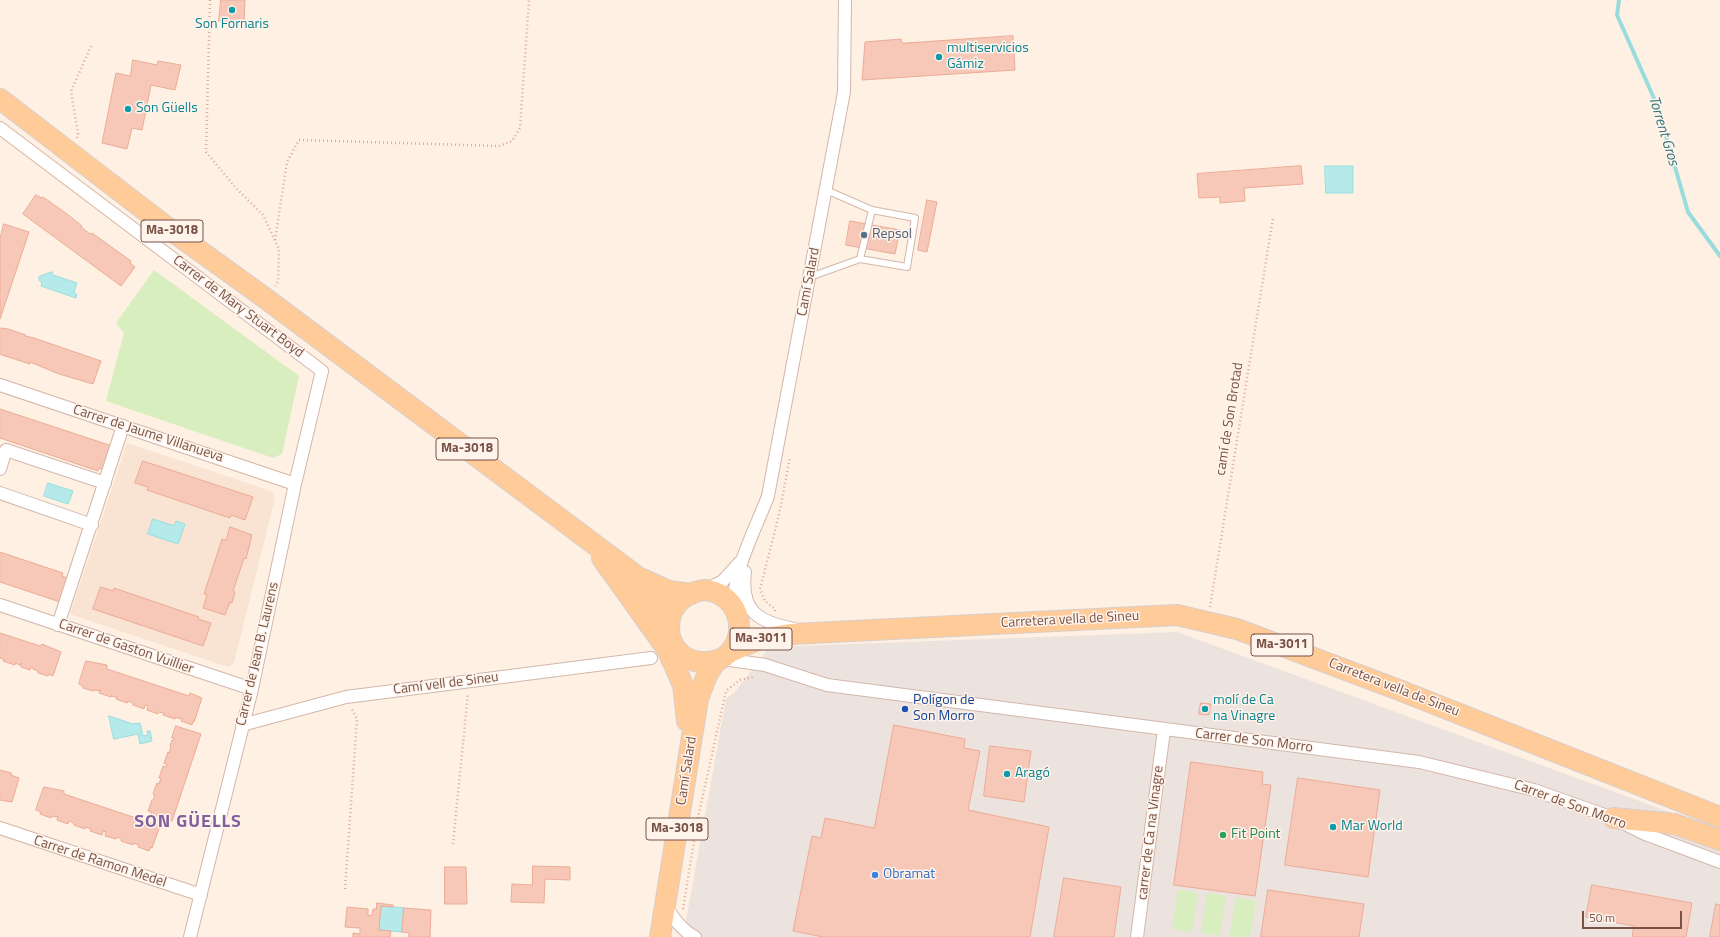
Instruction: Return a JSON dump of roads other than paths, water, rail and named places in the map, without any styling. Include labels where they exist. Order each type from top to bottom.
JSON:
[{"type":"main road","name":"Ma-3018","points":[[1,101],[71,152],[168,228],[265,298],[638,577],[669,591],[719,593],[735,610],[739,622],[737,642],[724,657]]},
{"type":"main road","points":[[591,541],[652,626],[677,668],[683,685],[690,754]]},
{"type":"main road","name":"Ma-3018","points":[[638,577],[664,615],[669,626]]},
{"type":"main road","name":"Ma-3018","points":[[687,658],[674,646],[671,639],[669,619],[678,602],[698,592]]},
{"type":"main road","name":"Carretera vella de Sineu","points":[[735,610],[747,622],[763,629],[792,634]]},
{"type":"main road","name":"Carretera vella de Sineu","points":[[724,657],[760,639],[792,634],[1176,615],[1237,629],[1392,687],[1720,816]]},
{"type":"main road","points":[[687,658],[702,662],[724,657]]},
{"type":"main road","name":"Camí Salard","points":[[660,937],[698,699],[707,675],[724,657]]},
{"type":"main road","name":"Camí Salard","points":[[687,658],[693,675],[698,699]]},
{"type":"main road","points":[[1613,818],[1675,824],[1720,840]]},
{"type":"street","name":"Camí Salard","points":[[735,610],[735,587],[743,558],[768,496],[844,92],[845,0]]},
{"type":"street","name":"Carrer de Mary Stuart Boyd","points":[[0,128],[322,371]]},
{"type":"street","name":"Carrer de Jean B. Laurens","points":[[190,937],[252,689],[295,484],[322,371]]},
{"type":"street","name":"Carrer de Jaume Villanueva","points":[[0,385],[295,484]]},
{"type":"street","points":[[58,624],[92,525],[123,426]]},
{"type":"street","points":[[0,469],[6,450],[105,483]]},
{"type":"street","points":[[0,493],[92,525]]},
{"type":"street","points":[[750,542],[744,574],[743,593],[750,608],[758,617],[775,625],[816,633]]},
{"type":"street","name":"Camí Salard","points":[[698,592],[715,586],[730,575],[743,558]]},
{"type":"street","name":"Carrer de Gaston Vuillier","points":[[0,605],[252,689]]},
{"type":"street","name":"Carrer de Son Morro","points":[[724,657],[753,663],[827,685],[1419,762],[1534,790],[1613,818],[1645,834],[1720,862]]},
{"type":"street","name":"Camí vell de Sineu","points":[[242,725],[346,697],[651,658]]},
{"type":"street","name":"carrer de Ca na Vinagre","points":[[1137,937],[1164,730]]},
{"type":"street","name":"Carrer de Ramon Medel","points":[[0,828],[200,895]]},
{"type":"street","points":[[665,905],[687,933],[695,937]]},
{"type":"lane","points":[[810,277],[860,259],[907,268],[916,218],[872,210],[826,190]]},
{"type":"lane","points":[[860,259],[872,210]]},
{"type":"water","points":[[1325,166],[1353,166],[1353,193],[1326,193]]},
{"type":"water","points":[[52,272],[53,275],[77,283],[74,292],[77,295],[76,298],[41,286],[42,283],[39,280],[39,277]]},
{"type":"water","points":[[48,483],[73,491],[68,504],[44,496]]},
{"type":"water","points":[[153,519],[174,526],[176,521],[185,524],[178,544],[148,534]]},
{"type":"water","points":[[109,716],[133,724],[140,723],[143,736],[148,735],[147,731],[150,731],[152,741],[140,744],[138,734],[114,739]]},
{"type":"water","points":[[381,906],[404,908],[402,932],[379,930]]},
{"type":"waterway","name":"Torrent Gros","points":[[1619,0],[1617,15],[1657,105],[1688,212],[1720,256]]},
{"type":"place","name":"Son Fornaris","points":[[232,10]]},
{"type":"place","name":"multiservicios Gámiz","points":[[939,57]]},
{"type":"place","name":"Son Güells","points":[[128,109]]},
{"type":"place","name":"Repsol","points":[[864,235]]},
{"type":"place","name":"Polígon de Son Morro","points":[[905,709]]},
{"type":"place","name":"molí de Ca na Vinagre","points":[[1205,709]]},
{"type":"place","name":"Aragó","points":[[1007,774]]},
{"type":"place","name":"Mar World","points":[[1333,827]]},
{"type":"place","name":"Fit Point","points":[[1223,835]]},
{"type":"place","name":"Obramat","points":[[875,875]]},
{"type":"district","name":"SON GÜELLS","points":[[188,823]]}]
